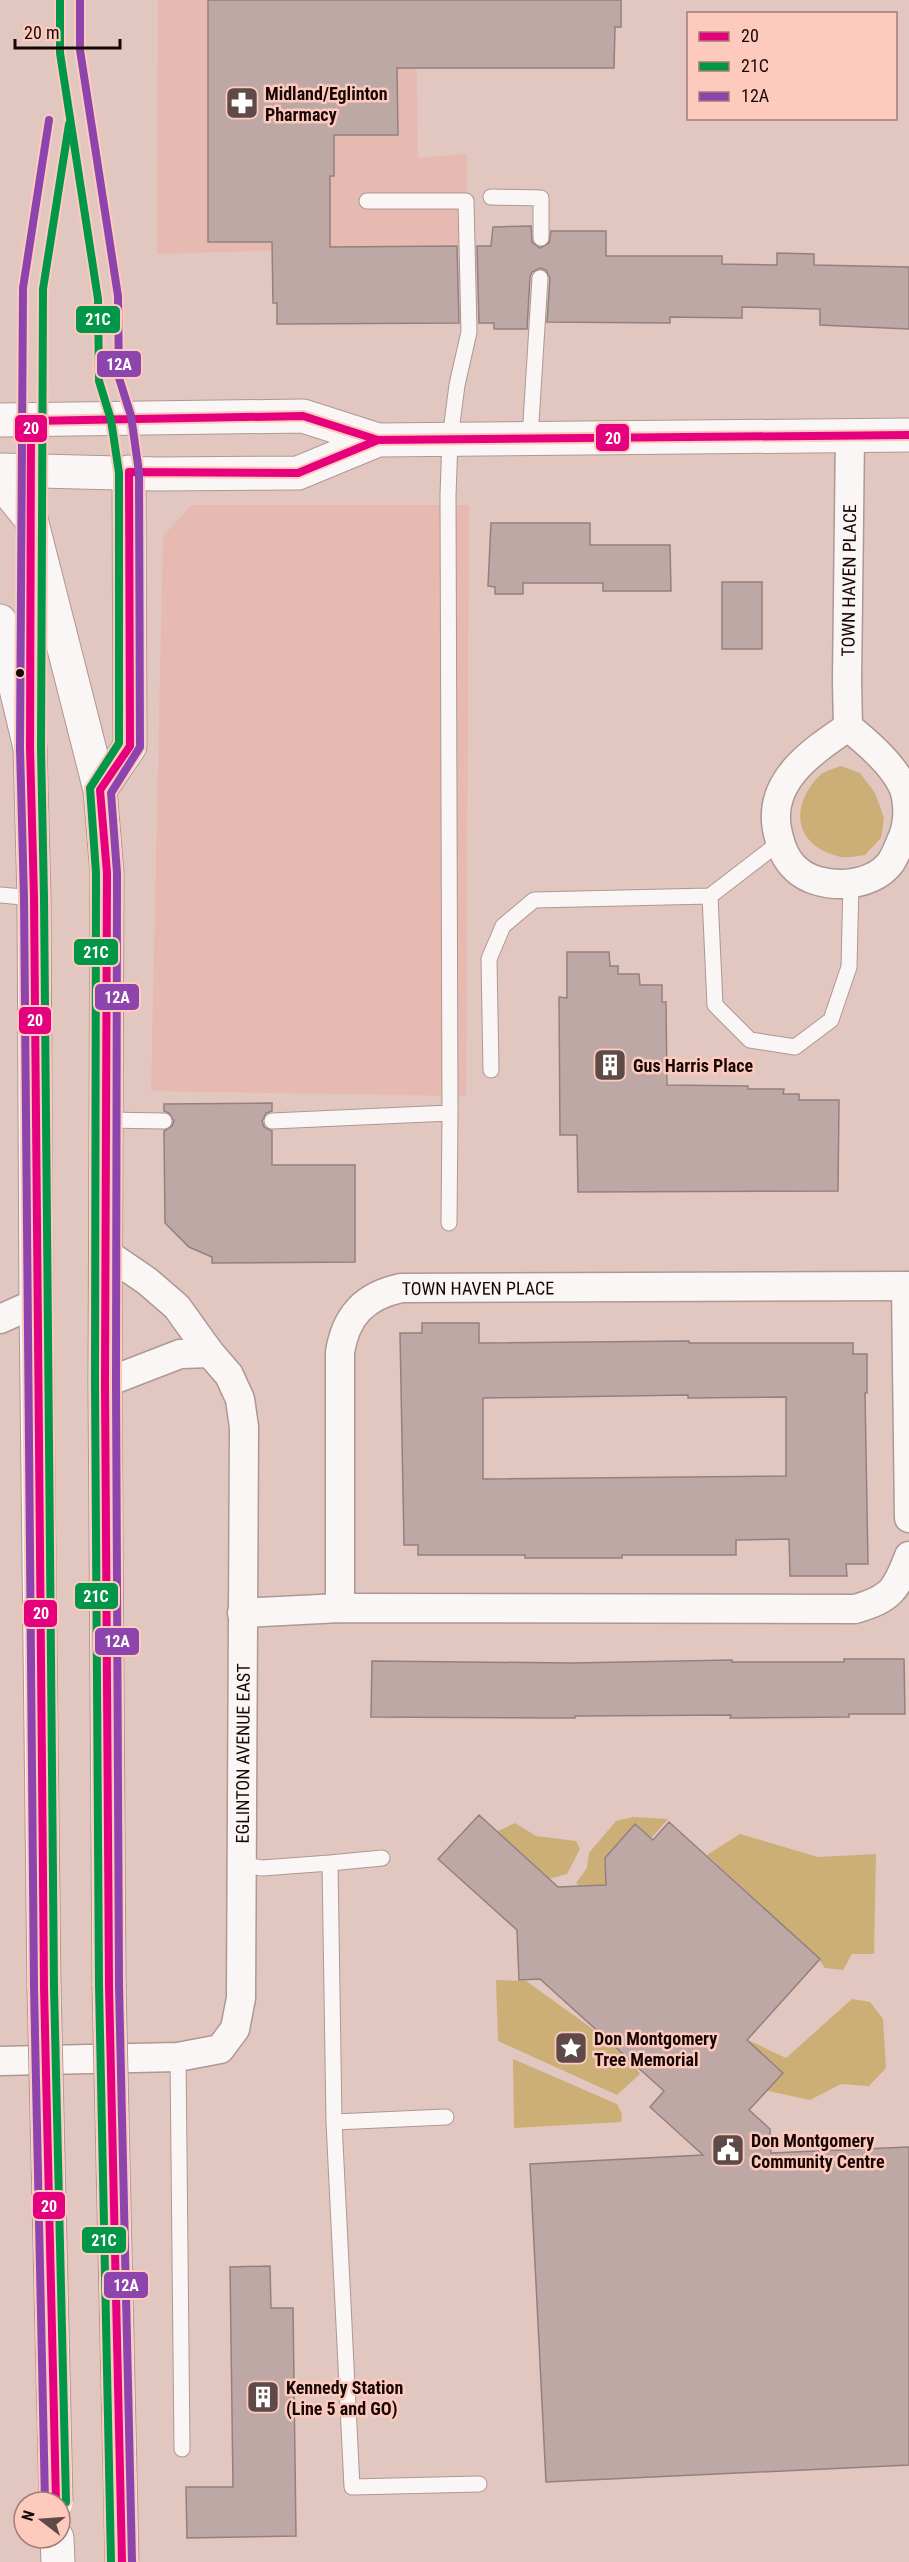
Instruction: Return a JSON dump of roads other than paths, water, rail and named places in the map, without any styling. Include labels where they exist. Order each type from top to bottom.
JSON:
[{"type":"main road","points":[[0,420],[303,416],[378,440],[909,435]]},
{"type":"main road","points":[[0,470],[298,473],[378,440]]},
{"type":"main road","points":[[100,790],[130,746],[129,472]]},
{"type":"main road","points":[[0,481],[31,519],[100,790],[107,873],[105,1383],[109,1985],[122,2562]]},
{"type":"main road","points":[[0,621],[30,748],[34,898],[44,1987],[56,2490]]},
{"type":"street","name":"TOWN HAVEN PLACE","points":[[848,727],[850,435]]},
{"type":"street","points":[[848,727],[870,744],[905,792],[908,812],[903,850],[877,874],[863,882],[809,879],[796,870],[784,856],[779,843],[774,815],[780,793],[792,770],[819,746],[848,727]]},
{"type":"street","name":"EGLINTON AVENUE EAST","points":[[0,2061],[178,2057],[220,2049],[235,2029],[240,1998],[244,1427],[240,1399],[229,1375],[177,1307],[147,1281],[106,1253]]},
{"type":"street","name":"TOWN HAVEN PLACE","points":[[340,1608],[340,1352],[343,1333],[358,1309],[382,1292],[401,1288],[908,1286],[909,1518]]},
{"type":"street","points":[[0,1318],[36,1303]]},
{"type":"street","points":[[105,1383],[180,1354],[210,1353]]},
{"type":"street","points":[[242,1613],[340,1608],[855,1609],[877,1602],[898,1584],[909,1556]]},
{"type":"lane","points":[[491,197],[541,198],[541,238]]},
{"type":"lane","points":[[367,201],[466,201],[469,332],[457,385],[450,439],[448,519],[450,1113],[448,1223]]},
{"type":"lane","points":[[530,438],[540,278]]},
{"type":"lane","points":[[492,1070],[489,959],[503,926],[534,900],[710,896],[779,843]]},
{"type":"lane","points":[[710,896],[715,1005],[750,1040],[795,1047],[831,1020],[849,967],[851,883]]},
{"type":"lane","points":[[0,895],[34,898]]},
{"type":"lane","points":[[272,1121],[450,1113]]},
{"type":"lane","points":[[107,1120],[164,1121]]},
{"type":"lane","points":[[240,1864],[262,1868],[382,1858]]},
{"type":"lane","points":[[330,1863],[334,2122],[352,2487],[479,2484]]},
{"type":"lane","points":[[178,2057],[182,2449]]},
{"type":"lane","points":[[334,2122],[446,2118]]},
{"type":"place","name":"Midland/Eglinton Pharmacy","points":[[242,103]]},
{"type":"place","name":"Gus Harris Place","points":[[610,1065]]},
{"type":"place","name":"Don Montgomery Tree Memorial","points":[[571,2048]]},
{"type":"place","name":"Don Montgomery Community Centre","points":[[728,2150]]},
{"type":"place","name":"Kennedy Station (Line 5 and GO)","points":[[263,2397]]}]
